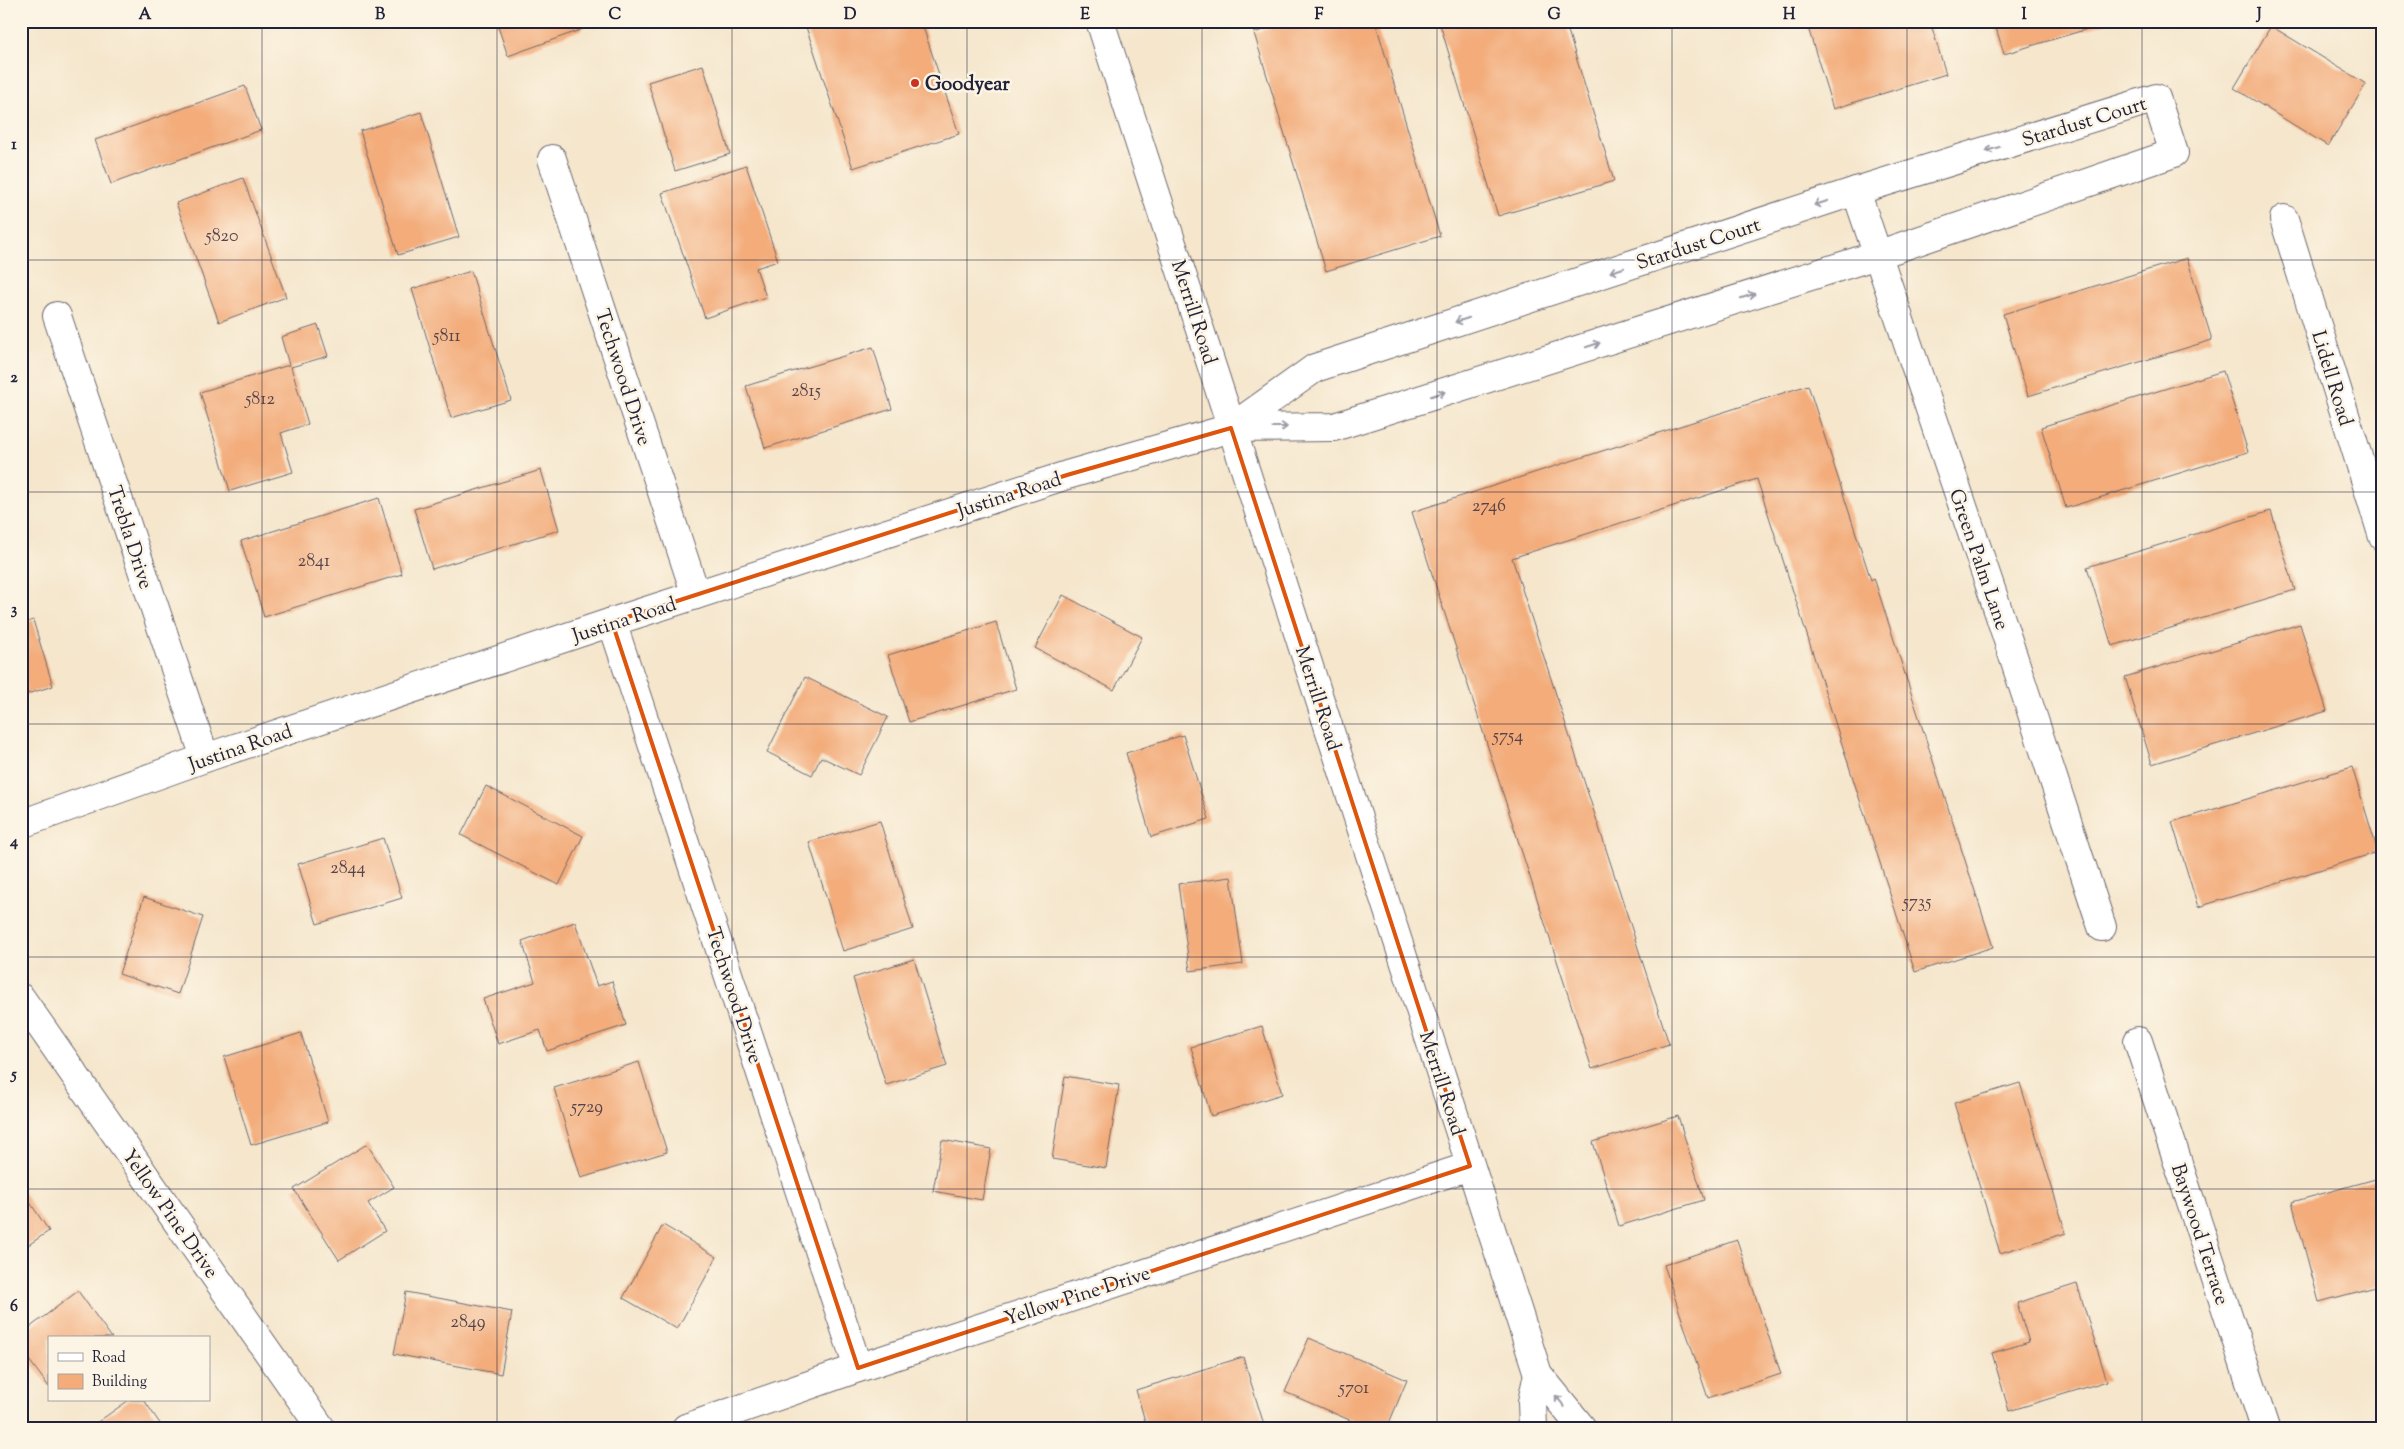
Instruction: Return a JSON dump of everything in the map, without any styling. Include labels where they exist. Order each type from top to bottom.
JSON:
[{"type":"street","name":"Merrill Road","points":[[1100,21],[1538,1374],[1582,1428]]},
{"type":"street","name":"Stardust Court","points":[[2156,98],[2174,154],[1877,255],[1334,427],[1232,428],[1315,368],[1856,191],[2156,98]]},
{"type":"street","name":"Techwood Drive","points":[[552,159],[696,595]]},
{"type":"street","name":"Green Palm Lane","points":[[1856,191],[2102,927]]},
{"type":"street","name":"Lidell Road","points":[[2284,219],[2383,537]]},
{"type":"street","name":"Trebla Drive","points":[[57,316],[205,758]]},
{"type":"street","name":"Justina Road","points":[[21,824],[205,758],[612,622],[1067,476],[1232,428]]},
{"type":"street","name":"Techwood Drive","points":[[612,622],[858,1368]]},
{"type":"street","name":"Yellow Pine Drive","points":[[21,998],[322,1428]]},
{"type":"street","name":"Baywood Terrace","points":[[2138,1041],[2265,1428]]},
{"type":"street","name":"Yellow Pine Drive","points":[[686,1428],[858,1368],[1470,1166]]},
{"type":"street","points":[[1533,1428],[1532,1402],[1538,1374]]},
{"type":"highlighted area","points":[[1231,428],[1470,1166],[858,1368],[612,622],[1067,475]]},
{"type":"building","points":[[496,21],[581,21],[583,29],[508,56]]},
{"type":"building","points":[[804,21],[921,21],[959,134],[853,168]]},
{"type":"building","points":[[1291,21],[1375,21],[1440,236],[1326,271],[1254,33]]},
{"type":"building","points":[[1439,21],[1565,21],[1614,181],[1498,216]]},
{"type":"building","points":[[1806,21],[1930,21],[1946,74],[1833,109]]},
{"type":"building","points":[[1994,21],[2111,21],[2111,22],[2004,54]]},
{"type":"building","points":[[2271,26],[2366,84],[2328,146],[2234,88]]},
{"type":"building","points":[[703,65],[730,154],[675,171],[648,82]]},
{"type":"building","points":[[245,86],[261,130],[111,184],[95,140]]},
{"type":"building","points":[[421,112],[459,237],[398,255],[360,131]]},
{"type":"building","points":[[746,165],[778,261],[756,268],[766,297],[705,318],[662,193]]},
{"type":"building","points":[[243,178],[286,297],[219,322],[176,203]]},
{"type":"building","points":[[2187,258],[2212,340],[2028,396],[2003,314]]},
{"type":"building","points":[[471,271],[511,400],[451,418],[412,289]]},
{"type":"building","points":[[318,325],[328,356],[291,367],[308,424],[281,433],[293,472],[230,491],[200,392],[289,365],[281,337]]},
{"type":"building","points":[[873,347],[892,409],[765,448],[746,386]]},
{"type":"building","points":[[2223,371],[2248,452],[2066,508],[2041,427]]},
{"type":"building","points":[[1808,385],[1871,580],[1874,578],[1993,947],[1915,972],[1757,479],[1512,558],[1669,1044],[1592,1069],[1412,512]]},
{"type":"building","points":[[541,470],[559,530],[432,569],[414,509]]},
{"type":"building","points":[[379,498],[402,574],[264,617],[241,541]]},
{"type":"building","points":[[2271,511],[2295,590],[2112,646],[2087,567]]},
{"type":"building","points":[[1063,595],[1142,637],[1114,690],[1035,648]]},
{"type":"building","points":[[33,620],[53,686],[21,696],[21,624]]},
{"type":"building","points":[[996,622],[1016,689],[909,722],[888,655]]},
{"type":"building","points":[[2300,624],[2327,711],[2152,764],[2125,677]]},
{"type":"building","points":[[805,677],[888,717],[859,775],[821,757],[812,775],[767,752]]},
{"type":"building","points":[[1183,735],[1209,819],[1151,837],[1126,753]]},
{"type":"building","points":[[2352,767],[2378,852],[2198,907],[2172,822]]},
{"type":"building","points":[[486,786],[583,836],[559,885],[461,835]]},
{"type":"building","points":[[880,821],[913,929],[843,951],[809,842]]},
{"type":"building","points":[[383,838],[402,898],[317,924],[298,864]]},
{"type":"building","points":[[1231,877],[1243,964],[1190,971],[1178,884]]},
{"type":"building","points":[[144,897],[203,917],[178,994],[119,974]]},
{"type":"building","points":[[575,922],[597,986],[612,981],[626,1025],[547,1051],[540,1030],[498,1044],[483,999],[535,982],[522,941]]},
{"type":"building","points":[[914,959],[947,1066],[886,1085],[853,978]]},
{"type":"building","points":[[1262,1026],[1282,1094],[1211,1116],[1191,1047]]},
{"type":"building","points":[[301,1033],[328,1122],[251,1145],[224,1057]]},
{"type":"building","points":[[639,1062],[667,1152],[581,1178],[554,1088]]},
{"type":"building","points":[[1065,1076],[1119,1085],[1106,1168],[1052,1159]]},
{"type":"building","points":[[2020,1083],[2066,1233],[2000,1253],[1954,1103]]},
{"type":"building","points":[[1678,1116],[1704,1200],[1619,1226],[1593,1142]]},
{"type":"building","points":[[942,1140],[991,1149],[982,1200],[933,1191]]},
{"type":"building","points":[[367,1144],[394,1187],[368,1203],[385,1231],[339,1260],[294,1189]]},
{"type":"building","points":[[2383,1177],[2383,1285],[2319,1302],[2292,1202]]},
{"type":"building","points":[[21,1189],[49,1231],[21,1250]]},
{"type":"building","points":[[663,1225],[717,1257],[677,1329],[623,1298]]},
{"type":"building","points":[[1737,1240],[1781,1374],[1708,1398],[1664,1265]]},
{"type":"building","points":[[2077,1284],[2107,1381],[2009,1411],[1992,1353],[2029,1342],[2017,1303]]},
{"type":"building","points":[[78,1291],[111,1336],[48,1336],[48,1386],[21,1349],[21,1334]]},
{"type":"building","points":[[406,1292],[512,1312],[501,1374],[394,1354]]},
{"type":"building","points":[[1309,1338],[1407,1380],[1387,1428],[1368,1428],[1285,1392]]},
{"type":"building","points":[[1243,1357],[1265,1428],[1147,1428],[1136,1390]]},
{"type":"building","points":[[126,1402],[145,1402],[163,1428],[94,1428],[92,1426]]},
{"type":"building","points":[[1101,1422],[1103,1428],[1082,1428],[1082,1427]]},
{"type":"place","name":"Goodyear","points":[[915,83]]}]
